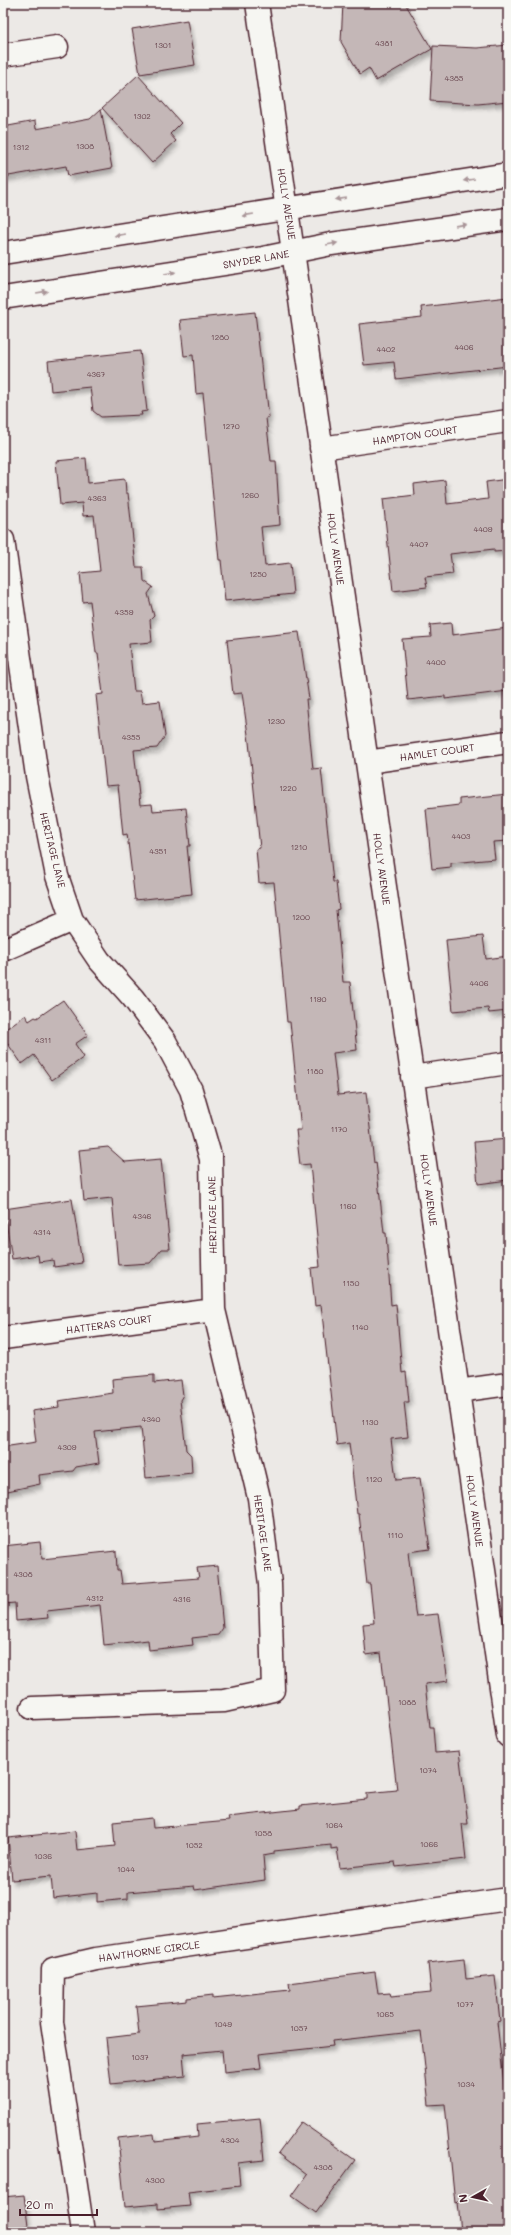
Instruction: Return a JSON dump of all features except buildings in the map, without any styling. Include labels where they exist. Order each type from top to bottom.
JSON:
[{"type":"street","name":"HOLLY AVENUE","points":[[257,3],[412,1077],[505,1702],[508,1736]]},
{"type":"street","points":[[3,55],[57,47]]},
{"type":"street","points":[[3,253],[508,174]]},
{"type":"street","name":"SNYDER LANE","points":[[3,298],[294,252],[330,244],[508,219]]},
{"type":"street","name":"HAMPTON COURT","points":[[321,448],[508,421]]},
{"type":"street","name":"HERITAGE LANE","points":[[3,540],[8,610],[46,829],[57,876],[72,920],[100,960],[133,998],[165,1041],[191,1090],[211,1159],[214,1310],[259,1498],[270,1584],[273,1690],[224,1701],[32,1708]]},
{"type":"street","name":"HAMLET COURT","points":[[367,762],[508,742]]},
{"type":"street","points":[[3,950],[72,920]]},
{"type":"street","points":[[412,1077],[508,1063]]},
{"type":"street","name":"HATTERAS COURT","points":[[3,1338],[214,1310]]},
{"type":"street","points":[[458,1391],[508,1384]]},
{"type":"street","name":"HAWTHORNE CIRCLE","points":[[83,2232],[52,2022],[53,1969],[96,1959],[508,1899]]}]
